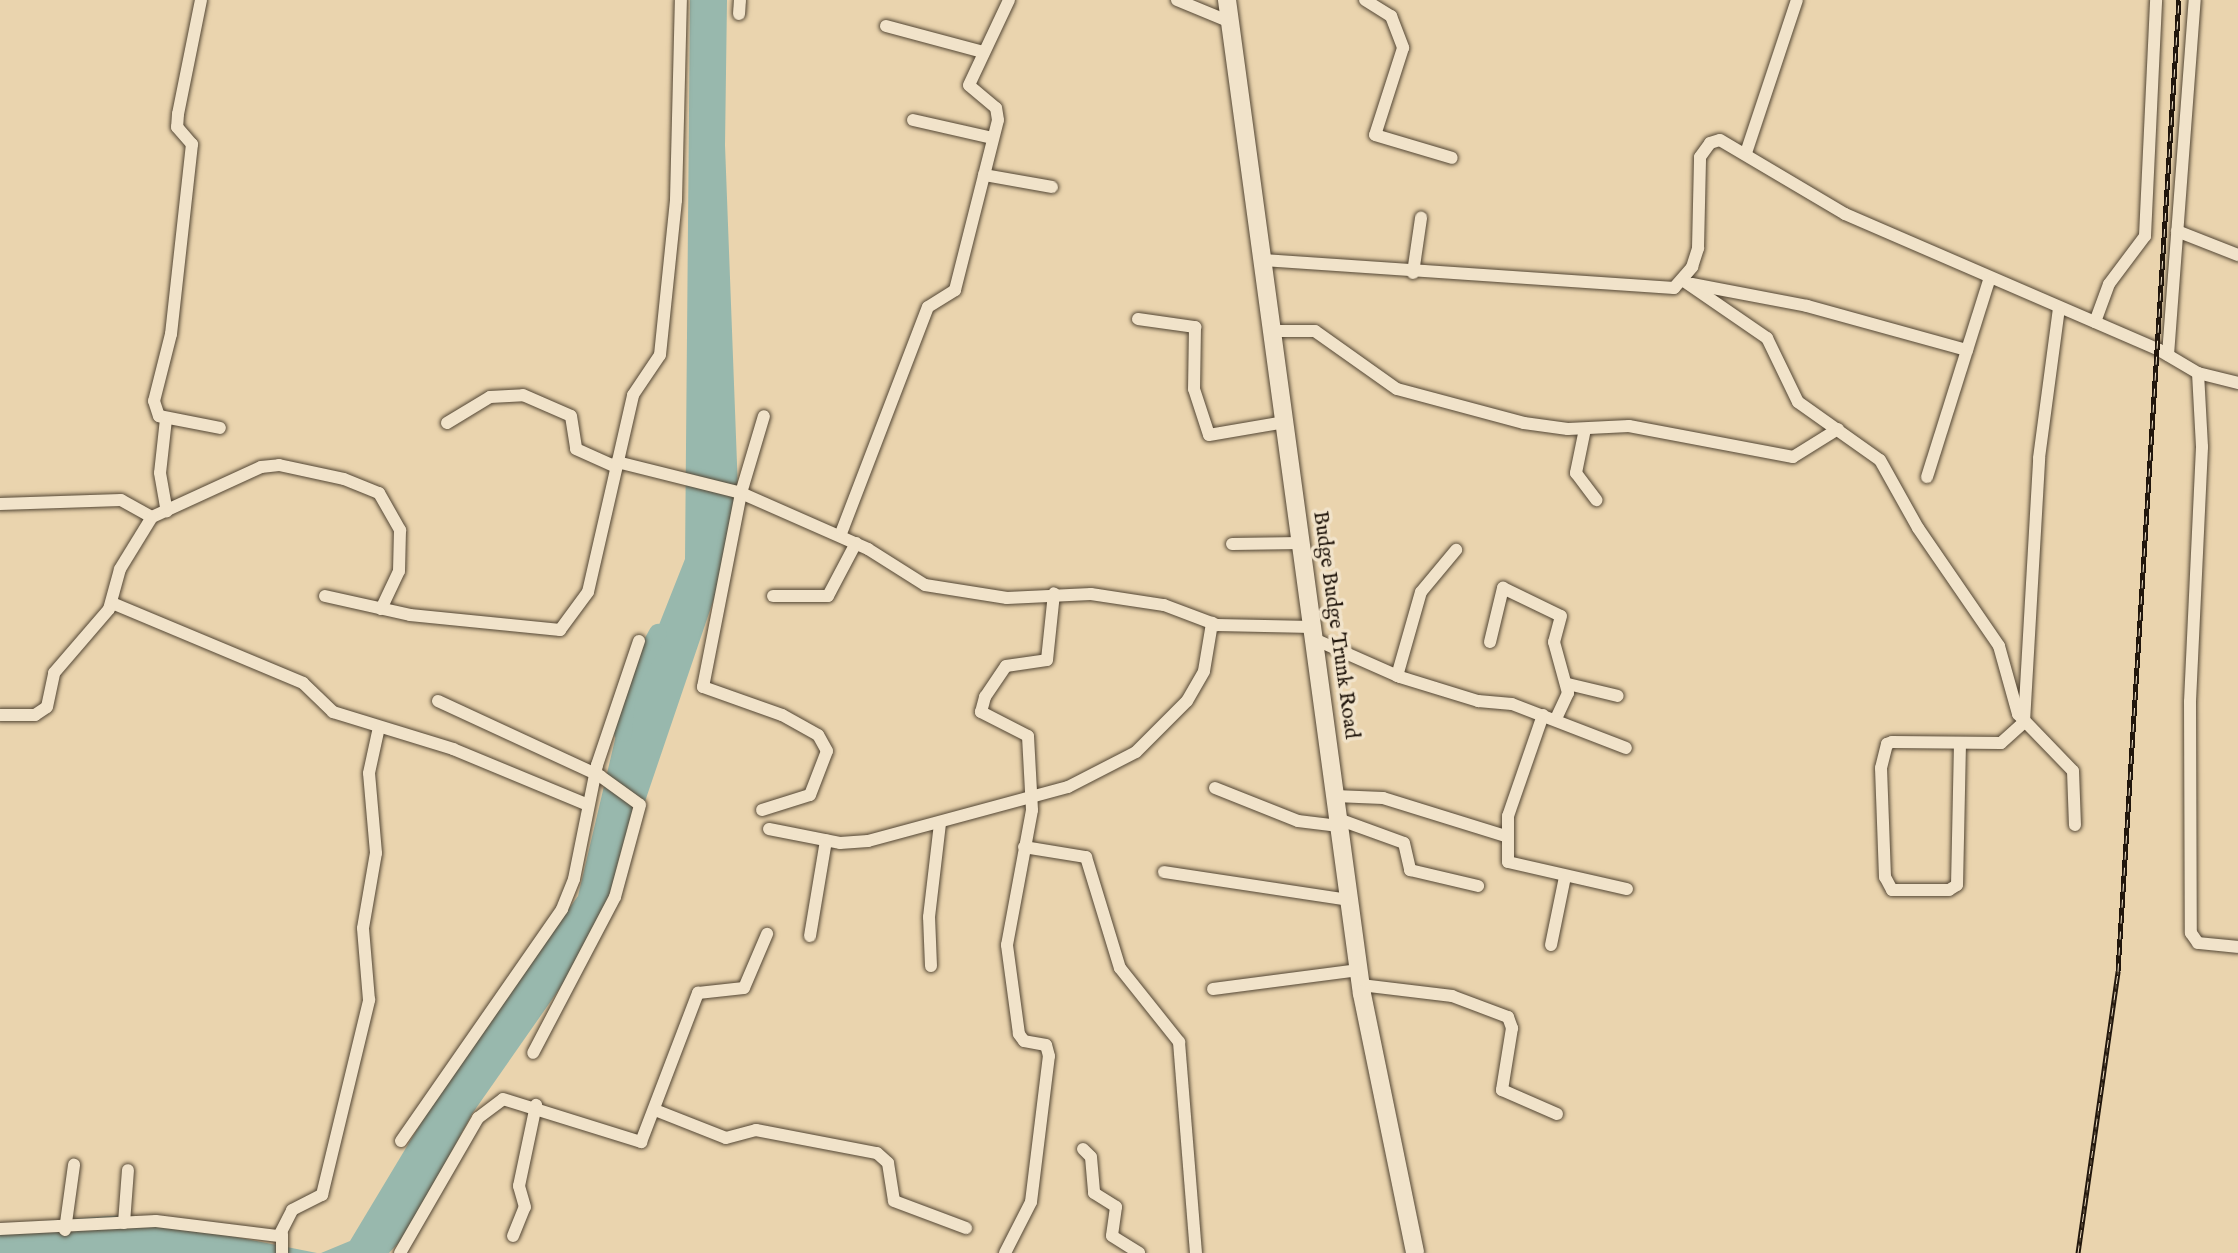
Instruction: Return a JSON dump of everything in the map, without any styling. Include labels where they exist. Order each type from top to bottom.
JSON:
[{"type":"main road","name":"Budge Budge Trunk Road","points":[[1227,0],[1360,977],[1415,1253]]},
{"type":"street","points":[[201,0],[177,121],[192,144],[170,334],[155,386],[155,409],[166,419],[220,428]]},
{"type":"street","points":[[325,596],[459,622],[565,628],[593,579],[633,395],[660,355],[676,200],[681,0]]},
{"type":"street","points":[[739,14],[740,0]]},
{"type":"street","points":[[840,537],[928,307],[955,290],[993,138],[996,108],[969,91],[983,52],[1009,0]]},
{"type":"street","points":[[1177,0],[1230,22]]},
{"type":"street","points":[[1365,0],[1391,16],[1404,48],[1375,135],[1452,158]]},
{"type":"street","points":[[1746,153],[1797,0]]},
{"type":"street","points":[[2095,322],[2109,284],[2145,236],[2156,0]]},
{"type":"street","points":[[2168,355],[2195,0]]},
{"type":"street","points":[[886,26],[983,52]]},
{"type":"street","points":[[913,120],[993,138]]},
{"type":"street","points":[[1686,282],[1700,239],[1700,157],[1715,140],[1746,153],[1845,214],[1989,280],[2095,322],[2168,355],[2198,373],[2238,383]]},
{"type":"street","points":[[984,175],[1052,187]]},
{"type":"street","points":[[1413,274],[1421,218]]},
{"type":"street","points":[[2177,231],[2238,255]]},
{"type":"street","points":[[1263,260],[1413,274],[1667,288],[1686,282],[1807,306],[1967,350]]},
{"type":"street","points":[[1927,477],[1989,280]]},
{"type":"street","points":[[1686,282],[1767,338],[1798,402],[1880,460],[1918,528],[1994,638],[2013,704],[2024,722],[2073,771],[2075,825]]},
{"type":"street","points":[[1960,743],[1959,881],[1949,890],[1892,890],[1885,877],[1884,748],[1892,743],[1960,743],[2001,743],[2024,722],[2039,458],[2059,309]]},
{"type":"street","points":[[1138,319],[1195,327],[1194,389],[1209,435],[1285,422]]},
{"type":"street","points":[[1272,331],[1315,331],[1398,389],[1524,423],[1585,429],[1629,426],[1793,457],[1838,429]]},
{"type":"street","points":[[2198,373],[2202,447],[2190,702],[2191,933],[2198,943],[2238,947]]},
{"type":"street","points":[[447,423],[490,397],[523,396],[571,416],[576,449],[617,464],[689,478],[738,492],[856,543],[925,584],[1007,598],[1054,593],[1164,605],[1212,623],[1313,633],[1397,676],[1549,717],[1626,748]]},
{"type":"street","points":[[762,810],[810,795],[827,751],[818,735],[782,715],[703,687],[738,492],[764,416]]},
{"type":"street","points":[[166,419],[160,473],[167,511]]},
{"type":"street","points":[[1585,429],[1576,473],[1596,500]]},
{"type":"street","points":[[0,715],[41,713],[54,673],[112,603],[120,569],[152,517],[272,465],[370,487],[385,499],[402,538],[399,571],[381,609]]},
{"type":"street","points":[[0,504],[121,499],[152,517]]},
{"type":"street","points":[[773,596],[828,596],[856,543]]},
{"type":"street","points":[[1232,544],[1301,543]]},
{"type":"street","points":[[1397,676],[1421,592],[1456,550]]},
{"type":"street","points":[[1490,642],[1501,589],[1559,614],[1563,622],[1553,642],[1568,684],[1566,703],[1549,717],[1506,836],[1510,865],[1627,890]]},
{"type":"street","points":[[1004,1253],[1031,1202],[1049,1056],[1046,1045],[1022,1040],[1012,1008],[1006,945],[1032,800],[1025,730],[981,712],[985,697],[1006,666],[1047,660],[1054,593]]},
{"type":"street","points":[[112,603],[303,683],[327,709],[453,749],[588,805]]},
{"type":"street","points":[[769,829],[825,840],[868,841],[1032,800],[1136,752],[1162,729],[1200,681],[1212,623]]},
{"type":"street","points":[[401,1141],[562,909],[574,879],[588,805],[639,642]]},
{"type":"street","points":[[1568,684],[1618,696]]},
{"type":"street","points":[[438,701],[598,774],[636,797],[640,814],[615,897],[533,1053]]},
{"type":"street","points":[[282,1252],[282,1234],[292,1210],[326,1190],[369,1000],[362,928],[376,853],[369,773],[379,727]]},
{"type":"street","points":[[1215,788],[1298,821],[1339,822],[1404,843],[1410,870],[1479,886]]},
{"type":"street","points":[[1335,796],[1383,798],[1506,836]]},
{"type":"street","points":[[931,966],[929,916],[940,824]]},
{"type":"street","points":[[810,936],[825,840]]},
{"type":"street","points":[[1024,847],[1086,858],[1125,978],[1179,1042],[1196,1253]]},
{"type":"street","points":[[1164,872],[1349,900]]},
{"type":"street","points":[[1550,945],[1566,877]]},
{"type":"street","points":[[400,1253],[484,1110],[508,1098],[536,1105],[637,1142],[655,1110],[698,993],[744,988],[767,934]]},
{"type":"street","points":[[1213,989],[1360,977],[1452,996],[1508,1017],[1512,1028],[1502,1090],[1557,1114]]},
{"type":"street","points":[[513,1236],[525,1207],[519,1186],[536,1105]]},
{"type":"street","points":[[655,1110],[726,1138],[757,1130],[877,1153],[888,1163],[890,1198],[966,1228]]},
{"type":"street","points":[[1083,1149],[1091,1157],[1094,1193],[1116,1207],[1112,1236],[1139,1253]]},
{"type":"street","points":[[65,1230],[74,1165]]},
{"type":"street","points":[[124,1223],[128,1170]]},
{"type":"street","points":[[0,1229],[65,1230],[124,1223],[282,1234]]},
{"type":"water","points":[[690,0],[727,0],[725,145],[738,490],[722,575],[602,928],[472,1114],[406,1235],[389,1253],[321,1253],[350,1241],[451,1073],[578,896],[617,731],[685,559]]},
{"type":"water","points":[[125,1215],[317,1253],[0,1253],[0,1224]]},
{"type":"waterway","points":[[623,733],[627,690],[658,633]]},
{"type":"railway","points":[[2078,1253],[2118,971],[2179,0]]}]
